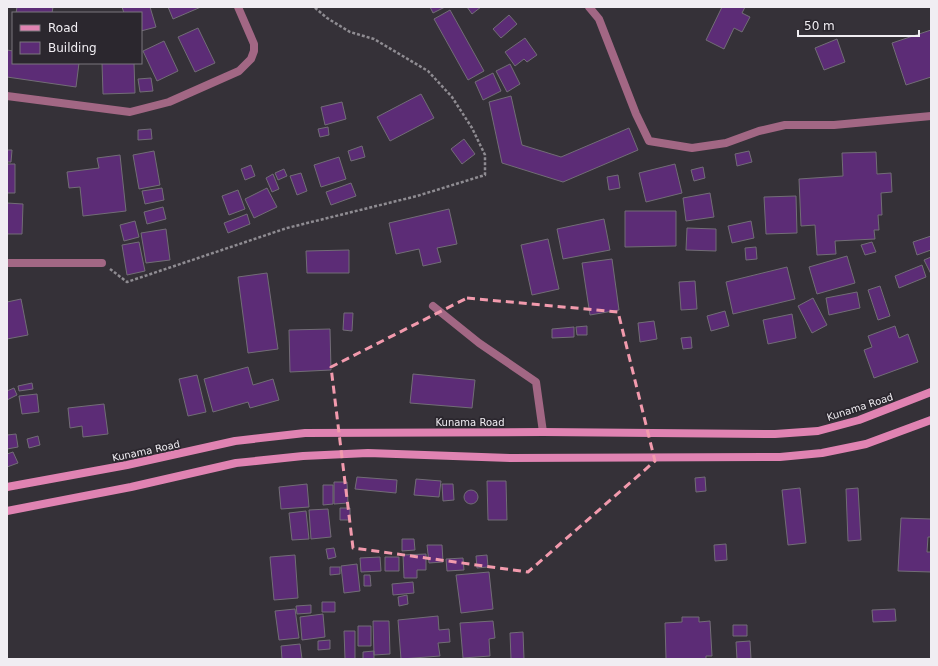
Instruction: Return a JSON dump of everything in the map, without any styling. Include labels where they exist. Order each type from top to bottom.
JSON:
[{"type":"main road","name":"Kunama Road","points":[[7,487],[127,466],[235,442],[305,433],[543,432],[775,434],[818,431],[859,420],[931,392]]},
{"type":"main road","points":[[7,511],[131,487],[236,464],[304,456],[368,453],[512,458],[780,457],[822,453],[866,444],[931,420]]},
{"type":"street","points":[[7,96],[130,112],[169,102],[239,71],[251,59],[254,51],[254,44],[238,7]]},
{"type":"street","points":[[590,7],[599,19],[633,107],[649,141],[692,148],[726,143],[759,131],[785,125],[834,125],[931,116]]},
{"type":"street","points":[[7,263],[102,263]]},
{"type":"street","points":[[432,306],[479,343],[536,382],[543,432]]},
{"type":"path","points":[[102,263],[127,282],[287,228],[417,196],[485,175],[485,155],[472,128],[452,97],[428,71],[374,39],[350,32],[327,18],[314,7]]},
{"type":"highlighted area","points":[[467,298],[618,312],[655,461],[528,572],[353,548],[331,367]]},
{"type":"building","points":[[17,7],[53,7],[52,12],[16,12]]},
{"type":"building","points":[[122,7],[150,7],[156,27],[142,31],[142,12],[124,12]]},
{"type":"building","points":[[168,7],[201,7],[173,19]]},
{"type":"building","points":[[430,7],[445,7],[433,13]]},
{"type":"building","points":[[467,7],[481,7],[472,14]]},
{"type":"building","points":[[722,7],[745,7],[742,13],[750,17],[742,32],[734,28],[724,49],[706,40]]},
{"type":"building","points":[[450,10],[484,71],[468,80],[434,19]]},
{"type":"building","points":[[509,15],[517,24],[501,38],[493,29]]},
{"type":"building","points":[[198,28],[215,63],[195,72],[178,37]]},
{"type":"building","points":[[931,30],[931,77],[906,85],[892,43]]},
{"type":"building","points":[[525,38],[537,55],[527,62],[524,59],[515,66],[505,52]]},
{"type":"building","points":[[837,39],[845,62],[824,70],[815,48]]},
{"type":"building","points":[[164,41],[178,71],[157,81],[143,51]]},
{"type":"building","points":[[7,50],[12,51],[12,64],[79,64],[76,87],[7,77]]},
{"type":"building","points":[[102,64],[134,64],[135,93],[103,94]]},
{"type":"building","points":[[510,64],[520,84],[507,92],[496,71]]},
{"type":"building","points":[[493,73],[501,91],[483,100],[475,82]]},
{"type":"building","points":[[151,78],[153,91],[140,92],[138,79]]},
{"type":"building","points":[[421,94],[434,118],[390,141],[377,117]]},
{"type":"building","points":[[511,96],[522,145],[561,157],[629,128],[638,150],[563,182],[502,163],[489,102]]},
{"type":"building","points":[[342,102],[346,119],[325,125],[321,107]]},
{"type":"building","points":[[328,127],[329,135],[320,137],[318,129]]},
{"type":"building","points":[[151,129],[152,139],[138,140],[138,130]]},
{"type":"building","points":[[464,139],[475,154],[462,164],[451,149]]},
{"type":"building","points":[[362,146],[365,157],[351,161],[348,151]]},
{"type":"building","points":[[7,150],[12,150],[11,162],[7,162]]},
{"type":"building","points":[[154,151],[160,185],[139,189],[133,155]]},
{"type":"building","points":[[749,151],[752,162],[737,166],[735,154]]},
{"type":"building","points":[[876,152],[877,174],[891,173],[892,192],[881,193],[882,215],[878,215],[879,230],[874,230],[875,239],[835,241],[836,254],[817,255],[815,225],[801,226],[799,179],[843,176],[842,153]]},
{"type":"building","points":[[120,155],[126,211],[83,216],[80,187],[69,188],[67,172],[99,168],[97,158]]},
{"type":"building","points":[[339,157],[346,179],[321,187],[314,165]]},
{"type":"building","points":[[7,164],[15,164],[15,193],[7,193]]},
{"type":"building","points":[[675,164],[682,193],[646,202],[639,173]]},
{"type":"building","points":[[251,165],[255,176],[245,180],[241,169]]},
{"type":"building","points":[[703,167],[705,178],[694,181],[691,170]]},
{"type":"building","points":[[284,169],[287,176],[278,180],[275,173]]},
{"type":"building","points":[[301,173],[307,191],[297,195],[290,176]]},
{"type":"building","points":[[273,174],[279,189],[272,192],[266,178]]},
{"type":"building","points":[[618,175],[620,188],[609,190],[607,177]]},
{"type":"building","points":[[351,183],[356,196],[331,205],[326,192]]},
{"type":"building","points":[[162,188],[164,200],[145,204],[142,191]]},
{"type":"building","points":[[267,188],[277,207],[254,218],[245,199]]},
{"type":"building","points":[[238,190],[245,209],[229,215],[222,196]]},
{"type":"building","points":[[710,193],[714,217],[686,221],[683,198]]},
{"type":"building","points":[[796,196],[797,233],[766,234],[764,197]]},
{"type":"building","points":[[7,203],[23,204],[22,234],[7,234]]},
{"type":"building","points":[[163,207],[166,219],[147,224],[144,212]]},
{"type":"building","points":[[449,209],[457,244],[437,248],[441,262],[423,266],[419,249],[396,254],[389,223]]},
{"type":"building","points":[[625,211],[676,211],[676,246],[625,247]]},
{"type":"building","points":[[247,214],[250,224],[228,233],[224,223]]},
{"type":"building","points":[[604,219],[610,250],[563,259],[557,229]]},
{"type":"building","points":[[135,221],[139,237],[124,241],[120,225]]},
{"type":"building","points":[[751,221],[754,238],[732,243],[728,226]]},
{"type":"building","points":[[687,228],[716,229],[716,251],[686,250]]},
{"type":"building","points":[[166,229],[170,260],[146,263],[141,233]]},
{"type":"building","points":[[931,236],[931,250],[917,255],[913,242]]},
{"type":"building","points":[[548,239],[559,289],[532,295],[521,245]]},
{"type":"building","points":[[139,242],[145,271],[127,275],[122,245]]},
{"type":"building","points":[[872,242],[876,252],[865,255],[861,245]]},
{"type":"building","points":[[756,247],[757,259],[746,260],[745,248]]},
{"type":"building","points":[[349,250],[349,273],[307,273],[306,251]]},
{"type":"building","points":[[847,256],[855,283],[817,294],[809,267]]},
{"type":"building","points":[[931,257],[931,274],[924,260]]},
{"type":"building","points":[[612,259],[619,310],[590,315],[582,263]]},
{"type":"building","points":[[922,265],[926,277],[899,288],[895,276]]},
{"type":"building","points":[[787,267],[795,299],[733,314],[726,282]]},
{"type":"building","points":[[267,273],[278,349],[248,353],[238,277]]},
{"type":"building","points":[[695,281],[697,309],[681,310],[679,282]]},
{"type":"building","points":[[880,286],[890,316],[878,320],[868,290]]},
{"type":"building","points":[[857,292],[860,308],[829,315],[826,298]]},
{"type":"building","points":[[813,298],[827,325],[812,333],[798,306]]},
{"type":"building","points":[[21,299],[28,335],[7,339],[7,302]]},
{"type":"building","points":[[725,311],[729,326],[711,331],[707,316]]},
{"type":"building","points":[[344,313],[353,313],[352,331],[343,330]]},
{"type":"building","points":[[792,314],[796,338],[768,344],[763,320]]},
{"type":"building","points":[[654,321],[657,339],[640,342],[638,323]]},
{"type":"building","points":[[587,326],[587,335],[577,335],[576,327]]},
{"type":"building","points":[[895,326],[899,338],[908,334],[918,362],[874,378],[864,350],[872,347],[868,336]]},
{"type":"building","points":[[574,327],[574,337],[552,338],[552,329]]},
{"type":"building","points":[[330,329],[331,370],[290,372],[289,330]]},
{"type":"building","points":[[691,337],[692,348],[683,349],[681,338]]},
{"type":"building","points":[[248,367],[253,385],[273,379],[279,400],[250,408],[248,402],[213,412],[204,379]]},
{"type":"building","points":[[413,374],[475,380],[472,408],[410,403]]},
{"type":"building","points":[[197,375],[206,412],[188,416],[179,379]]},
{"type":"building","points":[[32,383],[33,389],[19,391],[18,386]]},
{"type":"building","points":[[14,388],[17,395],[7,400],[7,391]]},
{"type":"building","points":[[37,394],[39,412],[22,414],[19,396]]},
{"type":"building","points":[[104,404],[108,434],[83,437],[82,426],[70,428],[68,408]]},
{"type":"building","points":[[16,434],[18,447],[7,449],[7,435]]},
{"type":"building","points":[[38,436],[40,445],[29,448],[27,439]]},
{"type":"building","points":[[13,452],[18,463],[7,467],[7,454]]},
{"type":"building","points":[[357,477],[397,480],[396,493],[355,489]]},
{"type":"building","points":[[705,477],[706,491],[696,492],[695,478]]},
{"type":"building","points":[[416,479],[441,481],[439,497],[414,495]]},
{"type":"building","points":[[487,481],[506,481],[507,520],[488,520]]},
{"type":"building","points":[[334,482],[347,482],[348,503],[334,504]]},
{"type":"building","points":[[307,484],[309,507],[281,509],[279,487]]},
{"type":"building","points":[[442,484],[453,484],[454,500],[443,501]]},
{"type":"building","points":[[323,485],[333,485],[333,504],[323,505]]},
{"type":"building","points":[[800,488],[806,543],[788,545],[782,490]]},
{"type":"building","points":[[858,488],[861,540],[848,541],[846,489]]},
{"type":"building","points":[[471,490],[476,492],[478,497],[476,502],[471,504],[466,502],[464,497],[466,492]]},
{"type":"building","points":[[340,508],[350,508],[350,520],[340,520]]},
{"type":"building","points":[[328,509],[331,537],[311,539],[309,510]]},
{"type":"building","points":[[306,511],[309,539],[292,540],[289,513]]},
{"type":"building","points":[[901,518],[931,519],[931,537],[928,537],[927,552],[931,552],[931,572],[898,571]]},
{"type":"building","points":[[402,539],[414,539],[415,550],[402,551]]},
{"type":"building","points":[[726,544],[727,560],[715,561],[714,545]]},
{"type":"building","points":[[427,545],[442,545],[443,562],[429,563]]},
{"type":"building","points":[[334,548],[336,557],[328,559],[326,549]]},
{"type":"building","points":[[426,554],[426,570],[417,570],[417,578],[404,578],[403,555]]},
{"type":"building","points":[[295,555],[298,598],[274,600],[270,557]]},
{"type":"building","points":[[487,555],[488,567],[477,568],[476,556]]},
{"type":"building","points":[[380,557],[381,571],[361,572],[360,558]]},
{"type":"building","points":[[385,557],[399,557],[399,571],[385,571]]},
{"type":"building","points":[[463,558],[464,570],[447,571],[446,559]]},
{"type":"building","points":[[357,564],[360,591],[344,593],[341,566]]},
{"type":"building","points":[[330,567],[340,567],[340,574],[330,575]]},
{"type":"building","points":[[489,572],[493,609],[461,613],[456,575]]},
{"type":"building","points":[[364,575],[370,575],[371,586],[364,586]]},
{"type":"building","points":[[413,582],[414,593],[393,595],[392,584]]},
{"type":"building","points":[[407,595],[408,604],[399,606],[398,597]]},
{"type":"building","points":[[322,602],[335,602],[335,612],[322,612]]},
{"type":"building","points":[[311,605],[311,613],[297,614],[296,606]]},
{"type":"building","points":[[295,609],[299,638],[279,640],[275,611]]},
{"type":"building","points":[[895,609],[896,621],[873,622],[872,610]]},
{"type":"building","points":[[323,614],[325,637],[302,640],[300,617]]},
{"type":"building","points":[[438,616],[439,630],[449,629],[450,642],[438,643],[440,656],[401,659],[398,620]]},
{"type":"building","points":[[682,617],[699,617],[699,622],[710,621],[712,656],[706,656],[706,659],[666,659],[665,623],[682,622]]},
{"type":"building","points":[[373,621],[389,621],[390,654],[374,655]]},
{"type":"building","points":[[493,621],[495,638],[489,639],[490,656],[463,658],[460,623]]},
{"type":"building","points":[[733,625],[747,625],[747,636],[733,636]]},
{"type":"building","points":[[358,626],[371,626],[371,646],[358,646]]},
{"type":"building","points":[[344,631],[355,631],[355,659],[345,659]]},
{"type":"building","points":[[523,632],[524,659],[511,659],[510,633]]},
{"type":"building","points":[[330,640],[330,649],[318,650],[318,641]]},
{"type":"building","points":[[750,641],[751,659],[737,659],[736,642]]},
{"type":"building","points":[[300,644],[302,659],[282,659],[281,646]]},
{"type":"building","points":[[374,651],[374,659],[363,659],[363,652]]}]
